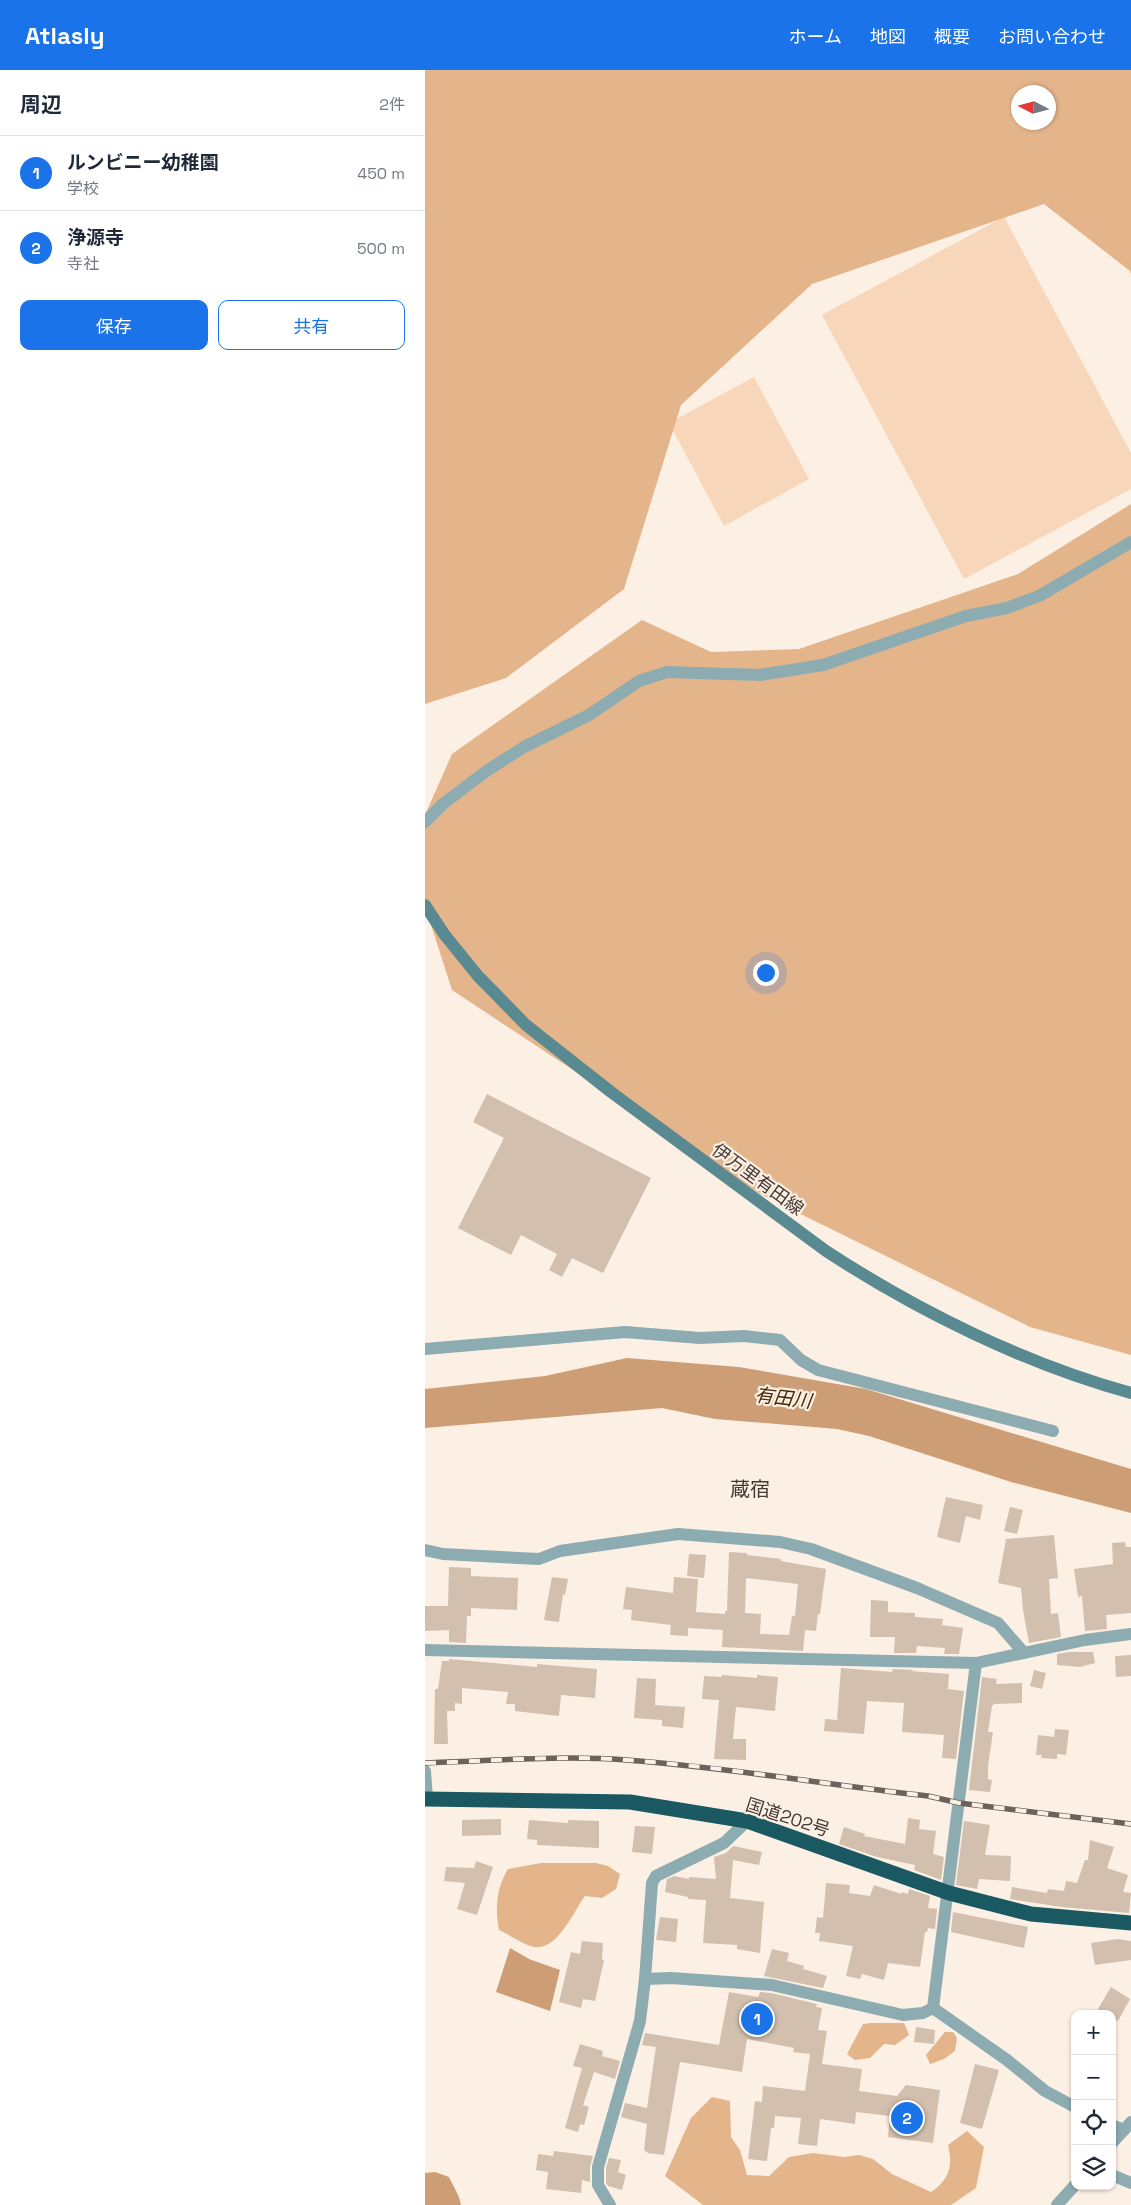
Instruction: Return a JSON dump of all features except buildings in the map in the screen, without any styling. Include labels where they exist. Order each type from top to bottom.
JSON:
[{"type":"highway","name":"国道202号","points":[[426,1799],[631,1802],[747,1821],[949,1892],[1031,1914],[1131,1923]]},
{"type":"main road","name":"伊万里有田線","points":[[425,905],[444,934],[478,976],[526,1025],[611,1092],[826,1251],[863,1275],[1022,1356],[1131,1393]]},
{"type":"street","points":[[425,822],[443,804],[485,772],[524,747],[589,715],[639,681],[667,672],[760,675],[823,665],[966,616],[1007,608],[1041,595],[1131,542]]},
{"type":"street","points":[[425,1349],[625,1332],[700,1338],[744,1336],[780,1340],[801,1360],[818,1370],[1053,1431]]},
{"type":"street","points":[[425,1550],[443,1554],[539,1559],[560,1551],[678,1534],[780,1542],[811,1549],[917,1588],[998,1623],[1024,1653]]},
{"type":"street","points":[[425,1650],[976,1663],[1085,1640],[1131,1634]]},
{"type":"street","points":[[933,2008],[949,1892],[976,1663]]},
{"type":"street","points":[[425,1771],[426,1799]]},
{"type":"street","points":[[610,2205],[598,2185],[598,2168],[640,2021],[645,1979],[651,1883],[656,1876],[724,1842],[747,1821]]},
{"type":"street","points":[[645,1979],[671,1978],[772,1985],[903,2015],[923,2013],[933,2008]]},
{"type":"street","points":[[933,2008],[1007,2060],[1045,2091],[1071,2105]]},
{"type":"street","points":[[1116,2177],[1131,2183]]},
{"type":"street","points":[[1057,2205],[1071,2189]]},
{"type":"shaded area","points":[[425,70],[1131,70],[1131,275],[1130,271],[1044,204],[812,284],[681,405],[624,589],[506,678],[425,704]]},
{"type":"shaded area","points":[[1004,217],[1131,453],[1131,489],[964,579],[822,315]]},
{"type":"shaded area","points":[[754,377],[809,479],[724,526],[669,423]]},
{"type":"shaded area","points":[[1131,504],[1131,1355],[1030,1327],[760,1194],[452,990],[425,906],[425,815],[452,754],[642,620],[711,652],[799,649],[1018,574]]},
{"type":"shaded area","points":[[541,1863],[596,1863],[608,1866],[620,1874],[616,1889],[602,1898],[585,1896],[558,1936],[551,1943],[535,1947],[499,1930],[497,1899],[508,1869]]},
{"type":"shaded area","points":[[904,2023],[909,2035],[895,2045],[884,2044],[870,2058],[855,2060],[847,2054],[863,2024]]},
{"type":"shaded area","points":[[945,2032],[953,2032],[957,2038],[955,2051],[944,2059],[930,2064],[926,2055]]},
{"type":"shaded area","points":[[712,2097],[730,2101],[731,2137],[740,2150],[747,2175],[769,2176],[789,2157],[813,2153],[844,2157],[859,2155],[873,2159],[892,2174],[931,2192],[949,2172],[948,2145],[967,2131],[984,2147],[976,2188],[951,2205],[703,2205],[665,2176],[691,2118]]},
{"type":"water","name":"有田川","points":[[627,1358],[739,1367],[866,1389],[1131,1469],[1131,1513],[1011,1482],[869,1436],[837,1429],[715,1419],[662,1408],[425,1428],[425,1389],[545,1376]]},
{"type":"water","points":[[510,1948],[529,1959],[560,1970],[550,2011],[496,1992]]},
{"type":"water","points":[[435,2172],[449,2177],[461,2205],[425,2205],[425,2173]]},
{"type":"railway","points":[[425,1763],[576,1758],[664,1763],[1131,1824]]},
{"type":"place","name":"ルンビニー幼稚園","points":[[757,2019]]},
{"type":"place","name":"浄源寺","points":[[907,2118]]},
{"type":"district","name":"蔵宿","points":[[750,1489]]}]
